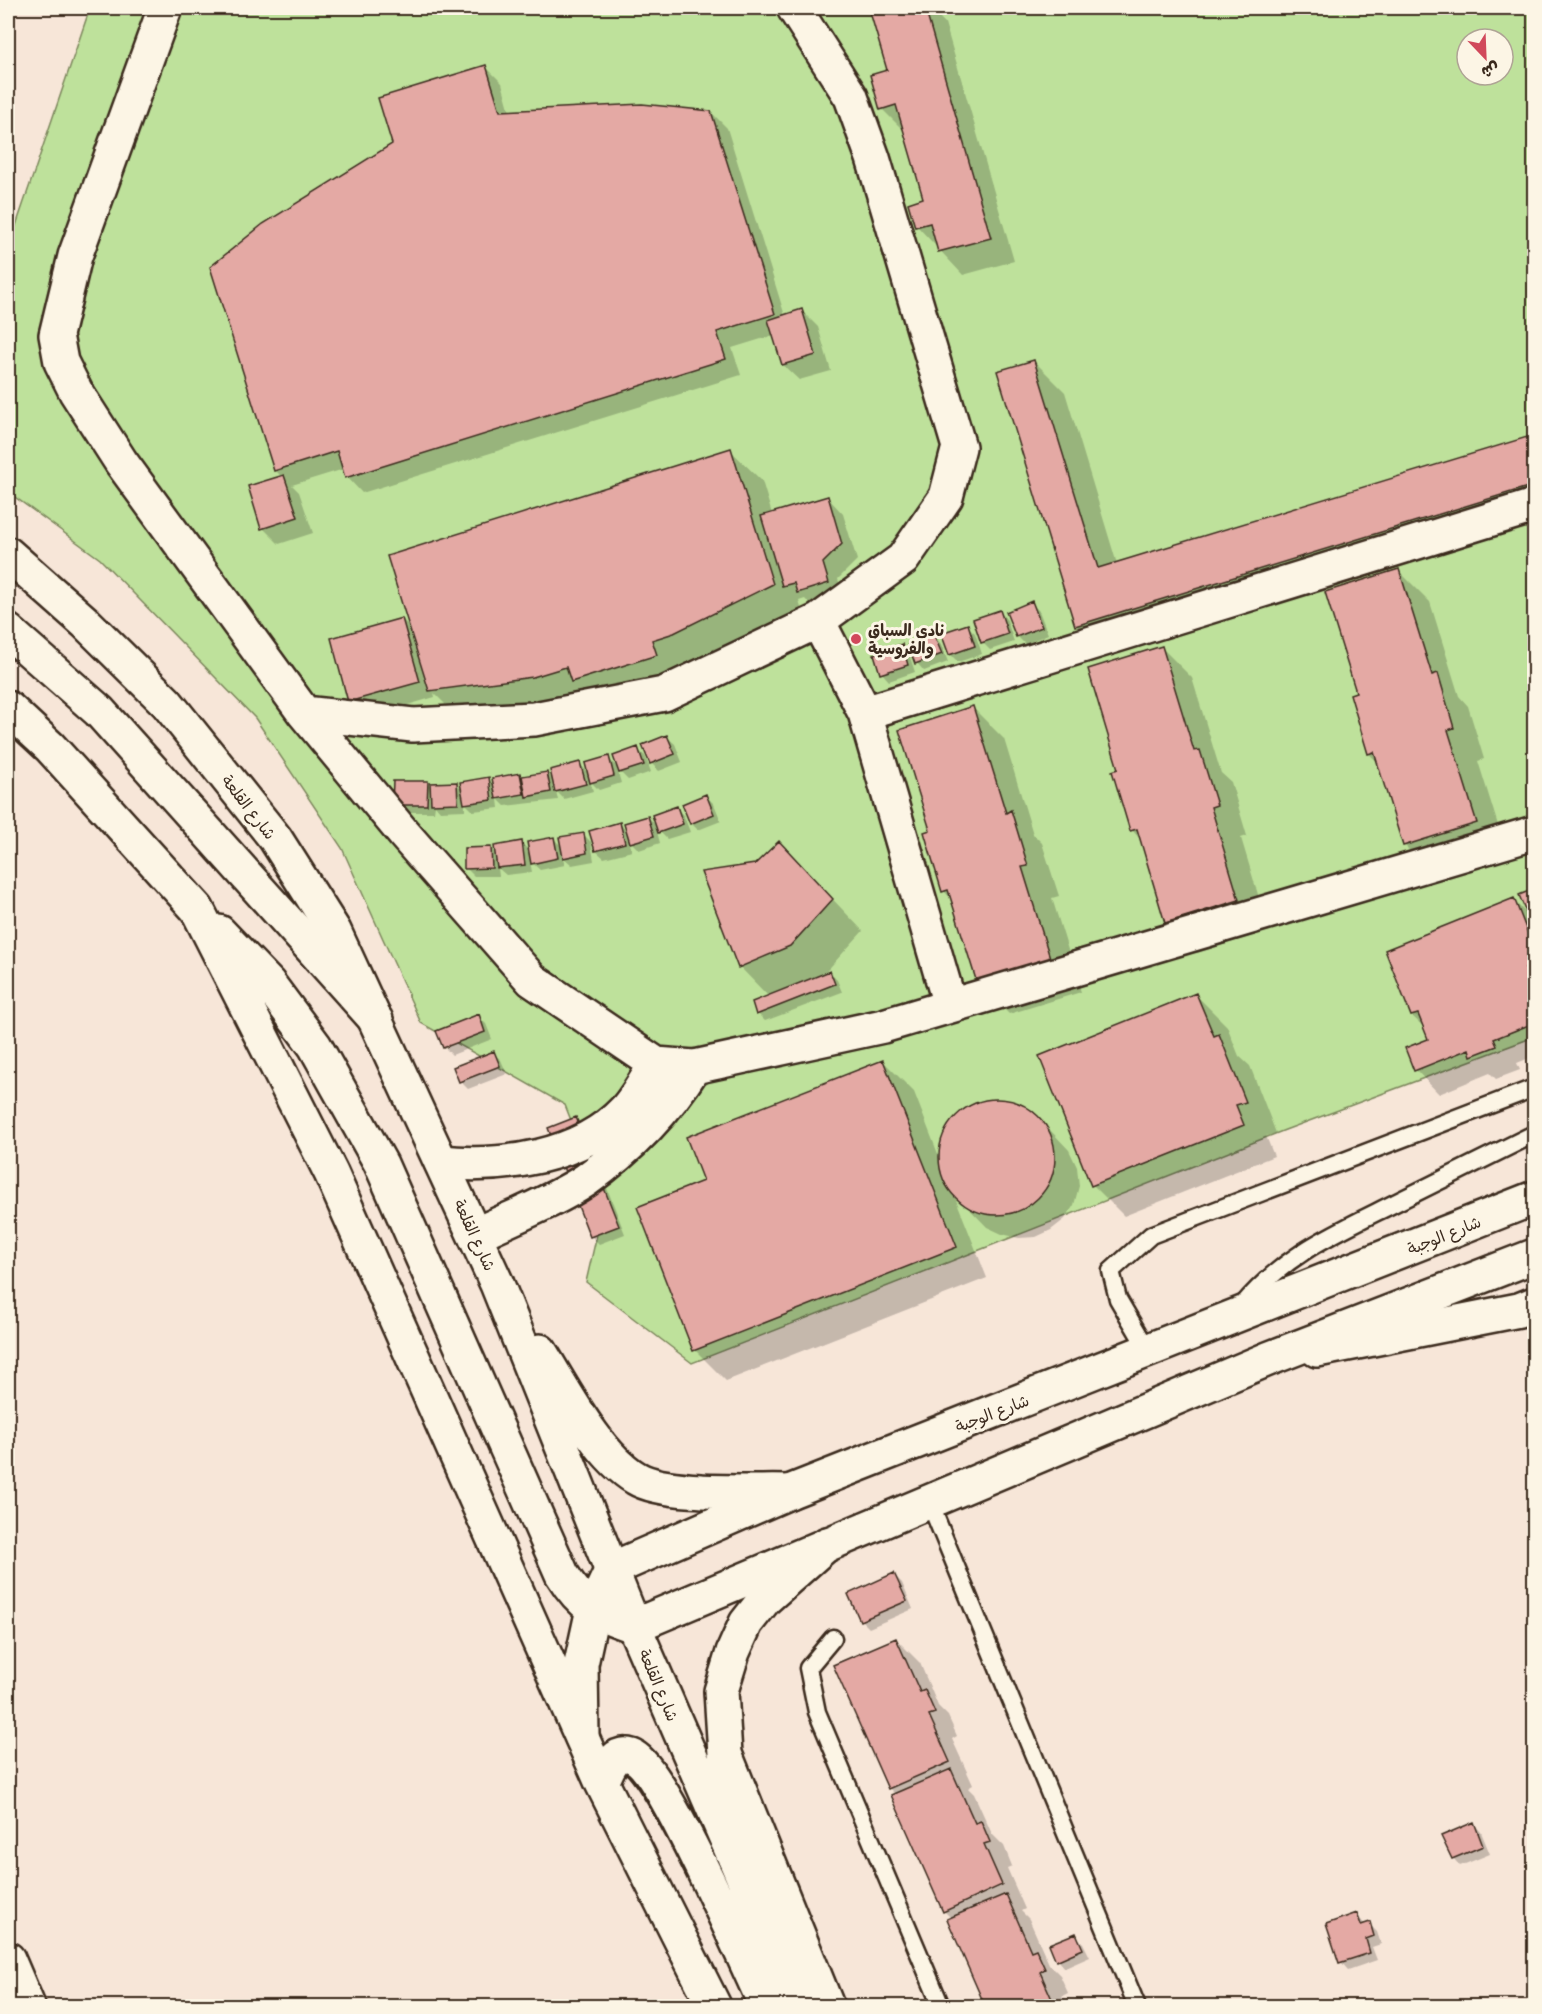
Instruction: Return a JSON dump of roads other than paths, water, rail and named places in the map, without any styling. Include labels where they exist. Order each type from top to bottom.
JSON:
[{"type":"main road","points":[[165,8],[75,256],[56,335],[62,362],[76,392],[121,462],[304,713],[404,834],[532,980],[656,1064],[694,1067],[883,1026],[1534,833]]},
{"type":"main road","points":[[304,713],[413,725],[534,719],[664,694],[818,621],[903,559],[946,497],[958,447],[873,158],[851,97],[794,8]]},
{"type":"main road","points":[[865,713],[1534,506]]},
{"type":"main road","name":"شارع القلعة","points":[[8,554],[87,623],[167,702],[275,838],[334,931],[497,1284],[634,1626],[799,2007]]},
{"type":"main road","points":[[818,621],[865,713],[950,1005]]},
{"type":"main road","points":[[8,631],[99,711],[376,1020]]},
{"type":"main road","points":[[8,708],[50,747],[197,909],[269,984],[315,1046],[381,1164],[562,1574],[574,1595],[593,1609],[634,1626],[1268,1359],[1534,1256]]},
{"type":"main road","points":[[197,909],[331,1173],[602,1783],[714,2007]]},
{"type":"main road","points":[[441,1162],[473,1165],[506,1163],[539,1157],[570,1146],[600,1130],[625,1110],[656,1064]]},
{"type":"main road","points":[[475,1235],[585,1181],[648,1129],[673,1099],[694,1067]]},
{"type":"main road","name":"شارع الوجبة","points":[[612,1569],[789,1492],[1231,1320],[1534,1198]]},
{"type":"main road","points":[[497,1284],[601,1447],[636,1479],[672,1490],[789,1492]]},
{"type":"main road","points":[[1268,1359],[1519,1310],[1534,1304]]},
{"type":"main road","points":[[826,2007],[725,1754],[721,1691],[733,1652],[746,1623],[765,1599],[827,1544]]},
{"type":"main road","points":[[582,1737],[581,1664],[593,1609],[612,1569]]},
{"type":"main road","points":[[602,1783],[611,1762],[619,1756],[633,1756],[646,1767],[669,1804],[766,2007]]},
{"type":"main road","points":[[8,1959],[28,2007]]},
{"type":"lane","points":[[1149,1352],[1118,1299],[1111,1271],[1151,1235],[1534,1088]]},
{"type":"lane","points":[[1231,1320],[1258,1286],[1291,1258],[1328,1235],[1534,1134]]},
{"type":"lane","points":[[929,1501],[1137,2007]]},
{"type":"lane","points":[[833,1638],[808,1668],[817,1712],[941,2007]]},
{"type":"place","name":"نادي السباق والفروسية","points":[[856,639]]}]
